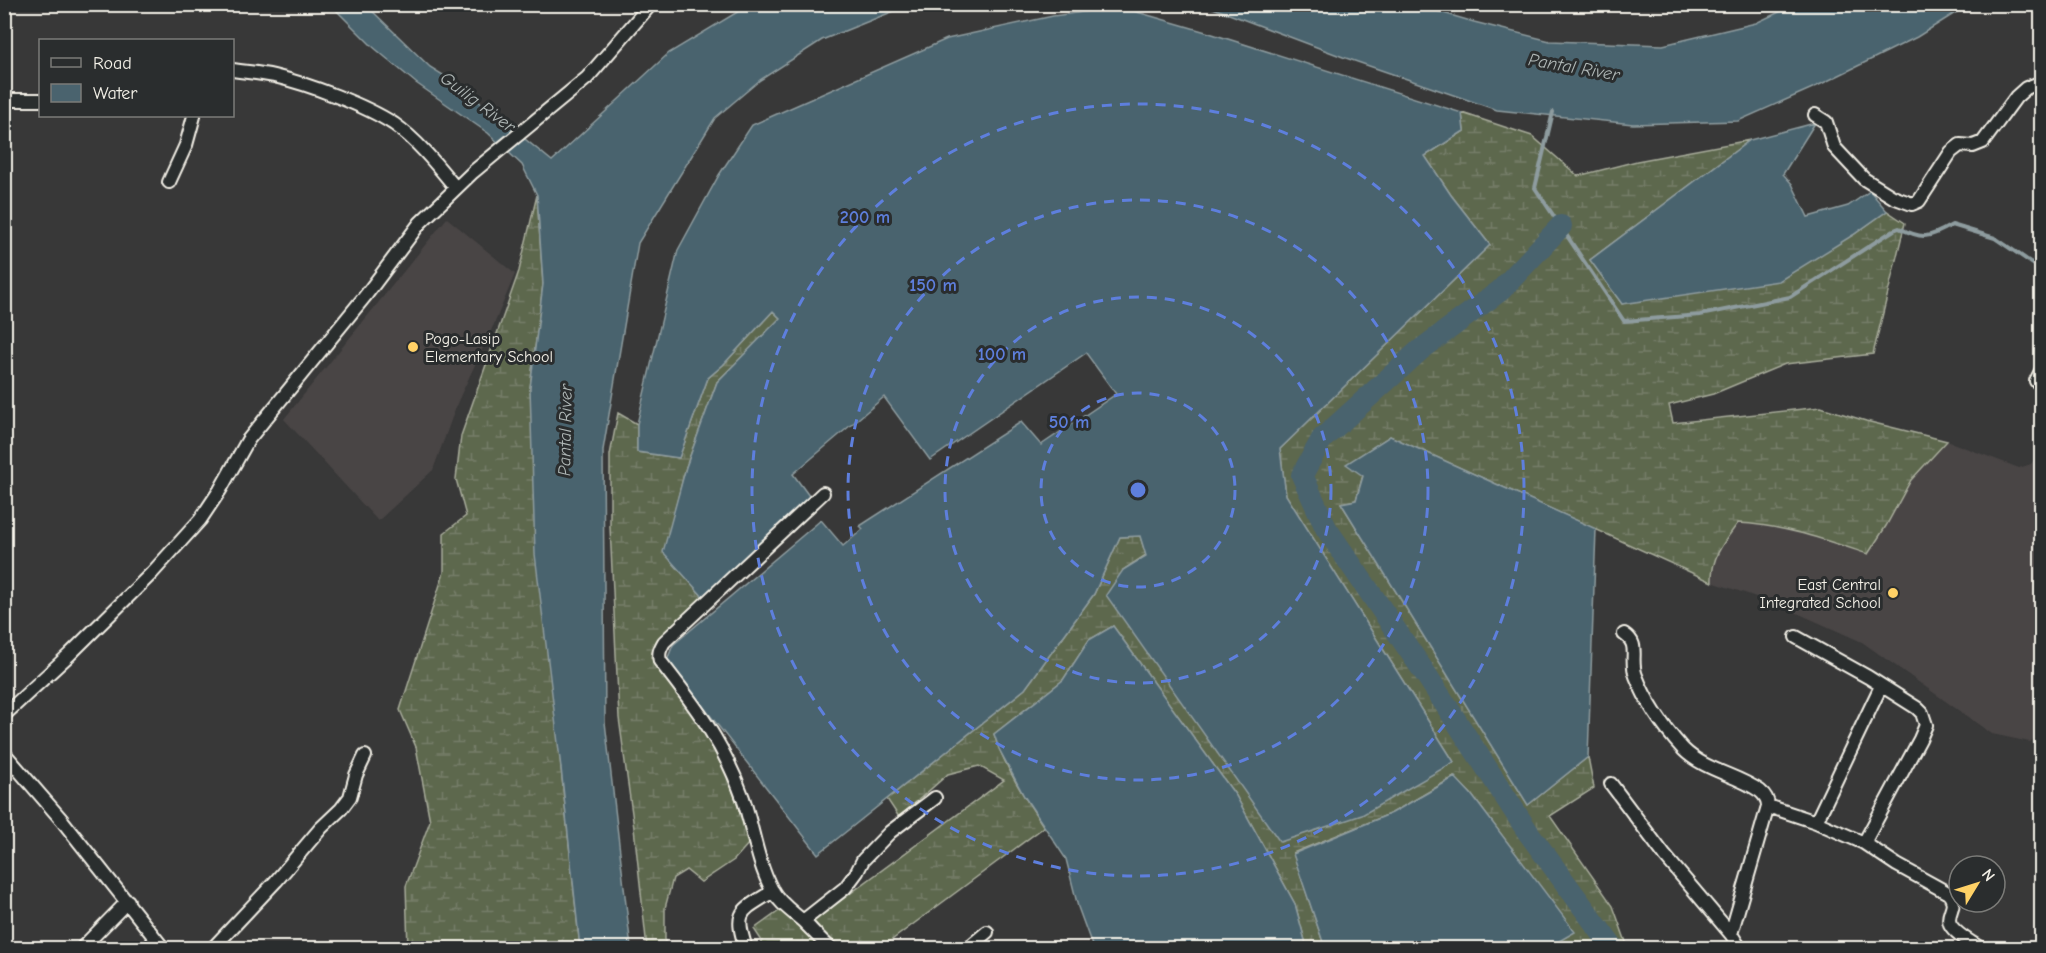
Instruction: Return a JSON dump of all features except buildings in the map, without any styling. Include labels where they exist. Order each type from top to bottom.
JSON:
[{"type":"street","points":[[4,715],[152,573],[200,520],[248,440],[366,295],[420,223],[455,187],[587,78],[651,4]]},
{"type":"street","points":[[234,70],[272,75],[306,85],[378,115],[395,125],[412,140],[455,187]]},
{"type":"street","points":[[1815,115],[1826,122],[1834,147],[1864,179],[1893,197],[1912,204],[1919,201],[1951,152],[1960,146],[1973,146],[1983,142],[2016,97],[2026,88],[2042,81]]},
{"type":"street","points":[[4,100],[39,100]]},
{"type":"street","points":[[169,182],[186,145],[194,117]]},
{"type":"street","points":[[823,493],[664,642],[659,651],[660,661],[712,729],[726,757],[743,798],[773,891],[786,908],[803,921],[830,948]]},
{"type":"street","points":[[1624,634],[1632,640],[1635,673],[1647,700],[1675,739],[1686,751],[1710,768],[1759,790],[1765,795],[1768,806],[1731,934]]},
{"type":"street","points":[[1796,637],[1917,708],[1922,713],[1926,725],[1864,843]]},
{"type":"street","points":[[1816,822],[1881,686]]},
{"type":"street","points":[[4,753],[61,819],[164,948]]},
{"type":"street","points":[[213,948],[350,797],[365,756]]},
{"type":"street","points":[[1611,784],[1665,856],[1731,934],[1740,948]]},
{"type":"street","points":[[803,921],[845,888],[863,860],[890,832],[935,798]]},
{"type":"street","points":[[1768,806],[1816,822],[1864,843],[1897,865],[1948,892],[1954,903],[1949,918],[1950,923],[1958,933],[1980,948]]},
{"type":"street","points":[[746,948],[739,928],[743,911],[773,891]]},
{"type":"street","points":[[82,948],[128,901]]},
{"type":"street","points":[[969,948],[987,932]]},
{"type":"shaded area","name":"Pogo-Lasip Elementary School","points":[[447,218],[515,274],[458,401],[433,470],[378,521],[284,419]]},
{"type":"shaded area","name":"East Central Integrated School","points":[[1947,441],[2019,468],[2031,464],[2041,452],[2041,732],[2030,742],[1992,734],[1862,642],[1777,604],[1712,582],[1712,567],[1724,542],[1738,523],[1764,524],[1806,534],[1868,554],[1911,480]]},
{"type":"green space","points":[[1462,113],[1532,136],[1578,176],[1637,161],[1750,140],[1590,260],[1622,304],[1853,235],[1887,211],[1905,223],[1873,354],[1785,364],[1713,394],[1669,405],[1673,423],[1821,407],[1947,441],[1911,480],[1868,554],[1788,530],[1738,523],[1716,557],[1712,582],[1390,436],[1347,464],[1363,475],[1356,500],[1341,503],[1528,805],[1588,757],[1594,788],[1550,816],[1613,906],[1626,942],[1631,948],[1547,948],[1574,932],[1471,794],[1454,777],[1392,813],[1293,853],[1325,948],[1307,948],[1295,904],[1236,796],[1113,626],[1089,640],[1063,680],[994,734],[1010,771],[1044,827],[881,948],[836,948],[813,921],[1004,780],[979,766],[948,774],[899,817],[887,799],[1025,689],[1094,594],[1120,537],[1140,536],[1146,555],[1123,570],[1454,762],[1286,495],[1280,449],[1490,245],[1451,195],[1425,156],[1464,131]]},
{"type":"green space","points":[[537,195],[543,284],[530,388],[561,768],[580,948],[408,948],[406,886],[430,821],[416,747],[400,710],[444,572],[444,533],[466,516],[456,479],[461,436],[519,271]]},
{"type":"green space","points":[[773,311],[781,319],[717,382],[686,467],[664,552],[705,599],[654,646],[651,657],[705,732],[720,758],[749,843],[734,860],[701,882],[686,870],[673,878],[665,908],[665,948],[647,948],[619,718],[610,527],[610,455],[618,413],[637,424],[637,452],[679,458],[708,378]]},
{"type":"green space","points":[[782,909],[820,948],[757,948],[762,941],[754,929]]},
{"type":"water","points":[[331,5],[366,5],[430,67],[456,83],[552,161],[669,53],[749,5],[909,5],[822,40],[760,80],[715,118],[638,243],[603,450],[605,722],[631,948],[580,948],[535,554],[530,388],[543,284],[537,195],[522,165],[488,133],[416,83],[372,46]]},
{"type":"water","name":"Pantal River","points":[[1205,5],[1416,5],[1550,41],[1663,45],[1756,23],[1794,5],[1968,5],[1917,37],[1817,86],[1738,121],[1633,124],[1497,110],[1343,57]]},
{"type":"water","points":[[1120,7],[1462,113],[1464,131],[1425,156],[1451,195],[1490,245],[1280,449],[1286,495],[1454,762],[1362,815],[1280,842],[1106,595],[1123,570],[1146,556],[1140,536],[1120,537],[1094,594],[1025,689],[818,854],[667,660],[673,645],[821,520],[843,546],[863,529],[860,526],[1021,422],[1041,445],[1116,394],[1086,353],[930,460],[884,397],[793,474],[812,500],[705,599],[663,552],[686,467],[717,382],[780,318],[773,311],[708,378],[679,458],[637,452],[637,424],[678,250],[719,175],[752,125],[947,39],[1053,16]]},
{"type":"water","points":[[1815,123],[1783,174],[1792,184],[1808,217],[1848,206],[1870,191],[1887,211],[1779,281],[1622,304],[1590,260],[1750,140]]},
{"type":"water","points":[[1390,436],[1596,529],[1588,757],[1528,805],[1341,503],[1356,500],[1363,476],[1346,464]]},
{"type":"water","points":[[1113,626],[1236,796],[1295,904],[1307,948],[1093,948],[1078,907],[1066,859],[1024,796],[999,749],[994,734],[1063,680],[1089,640]]},
{"type":"water","points":[[1455,777],[1471,794],[1575,932],[1547,948],[1325,948],[1293,854],[1392,813]]},
{"type":"waterway","points":[[1553,112],[1535,188],[1624,321],[1700,315],[1790,297],[1899,228],[1926,236],[1952,225],[1995,238],[2042,270]]},
{"type":"waterway","points":[[1561,226],[1501,290],[1419,351],[1322,439],[1302,475],[1326,528],[1427,676],[1528,832],[1613,948]]},
{"type":"place","name":"Pogo-Lasip Elementary School","points":[[413,347]]},
{"type":"place","name":"East Central Integrated School","points":[[1893,593]]},
{"type":"water label","name":"Guilig River","points":[[478,102]]}]
